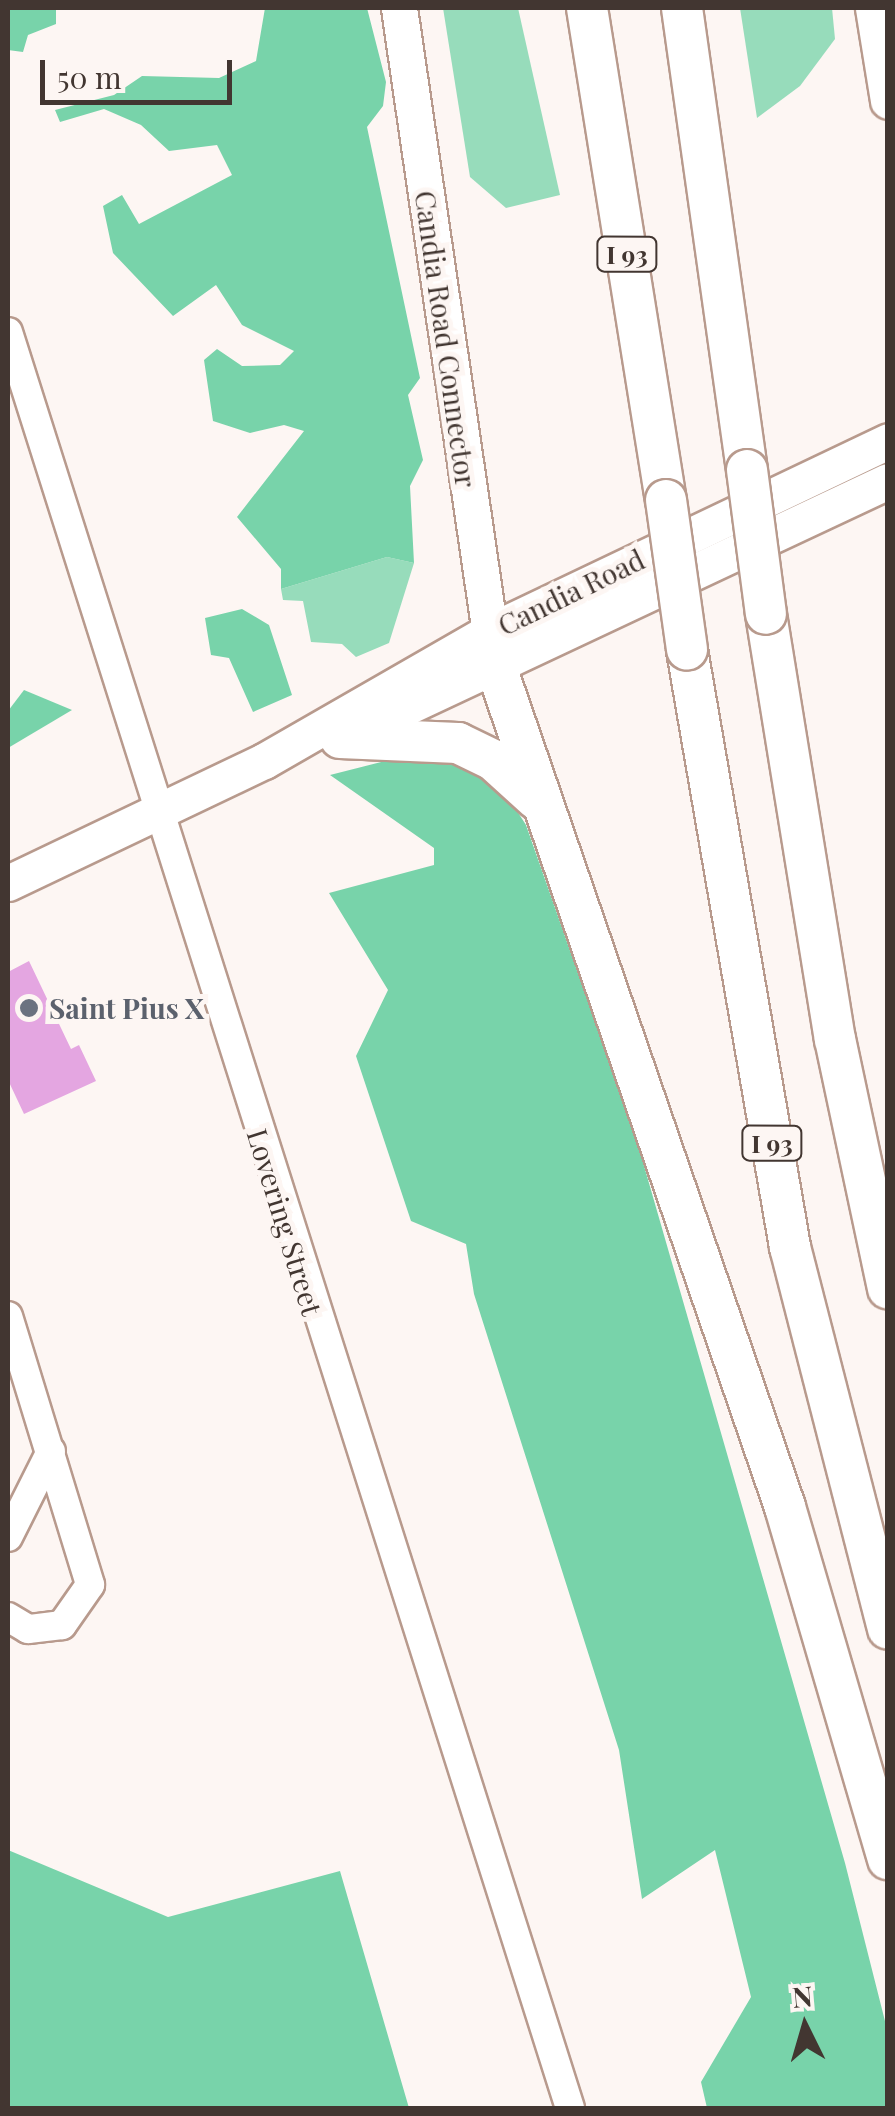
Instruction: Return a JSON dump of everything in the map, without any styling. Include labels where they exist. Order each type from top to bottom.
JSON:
[{"type":"highway","name":"I 93","points":[[587,8],[687,650],[790,1247],[888,1629]]},
{"type":"highway","points":[[682,8],[766,614],[835,1039],[888,1288]]},
{"type":"highway","points":[[493,651],[540,804],[785,1507],[888,1859]]},
{"type":"highway","points":[[340,738],[458,743],[507,770],[540,804]]},
{"type":"main road","name":"Candia Road Connector","points":[[399,8],[493,651]]},
{"type":"main road","points":[[873,8],[888,101]]},
{"type":"main road","name":"Candia Road","points":[[264,761],[340,738],[493,651],[888,441]]},
{"type":"main road","name":"Candia Road","points":[[8,883],[493,651],[888,481]]},
{"type":"street","name":"Lovering Street","points":[[8,332],[570,2108]]},
{"type":"street","points":[[8,1316],[90,1584],[62,1626],[28,1629],[8,1617]]},
{"type":"street","points":[[8,1537],[50,1451]]},
{"type":"green space","points":[[56,8],[56,24],[28,35],[23,52],[8,50],[8,9]]},
{"type":"green space","points":[[265,8],[367,8],[386,82],[383,106],[367,127],[420,378],[408,395],[423,460],[410,486],[414,563],[387,557],[281,589],[281,569],[237,517],[304,431],[284,425],[250,433],[213,421],[204,360],[217,349],[242,366],[280,365],[294,351],[242,325],[216,285],[173,316],[113,253],[103,206],[122,195],[139,224],[232,175],[217,145],[169,151],[141,125],[104,109],[60,122],[55,110],[114,95],[142,76],[219,78],[256,61]]},
{"type":"green space","points":[[443,8],[518,8],[560,195],[506,208],[470,177]]},
{"type":"green space","points":[[740,8],[832,8],[835,39],[800,86],[757,118]]},
{"type":"green space","points":[[387,557],[414,563],[389,643],[356,657],[342,644],[311,642],[303,601],[283,600],[281,589]]},
{"type":"green space","points":[[242,609],[269,625],[292,695],[253,712],[229,658],[211,655],[205,618]]},
{"type":"green space","points":[[24,690],[72,710],[8,748],[8,711]]},
{"type":"green space","points":[[393,759],[457,762],[506,794],[526,825],[638,1145],[845,1863],[887,2029],[887,2108],[707,2108],[701,2082],[751,1997],[715,1850],[642,1899],[619,1750],[474,1294],[466,1244],[411,1221],[356,1056],[388,990],[329,893],[434,865],[434,848],[330,775]]},
{"type":"green space","points":[[8,1850],[168,1917],[340,1871],[409,2108],[8,2108]]},
{"type":"building","name":"Saint Pius X","points":[[29,961],[71,1049],[79,1045],[96,1081],[24,1114],[8,1080],[8,972]]},
{"type":"place","name":"Saint Pius X","points":[[29,1008]]}]
